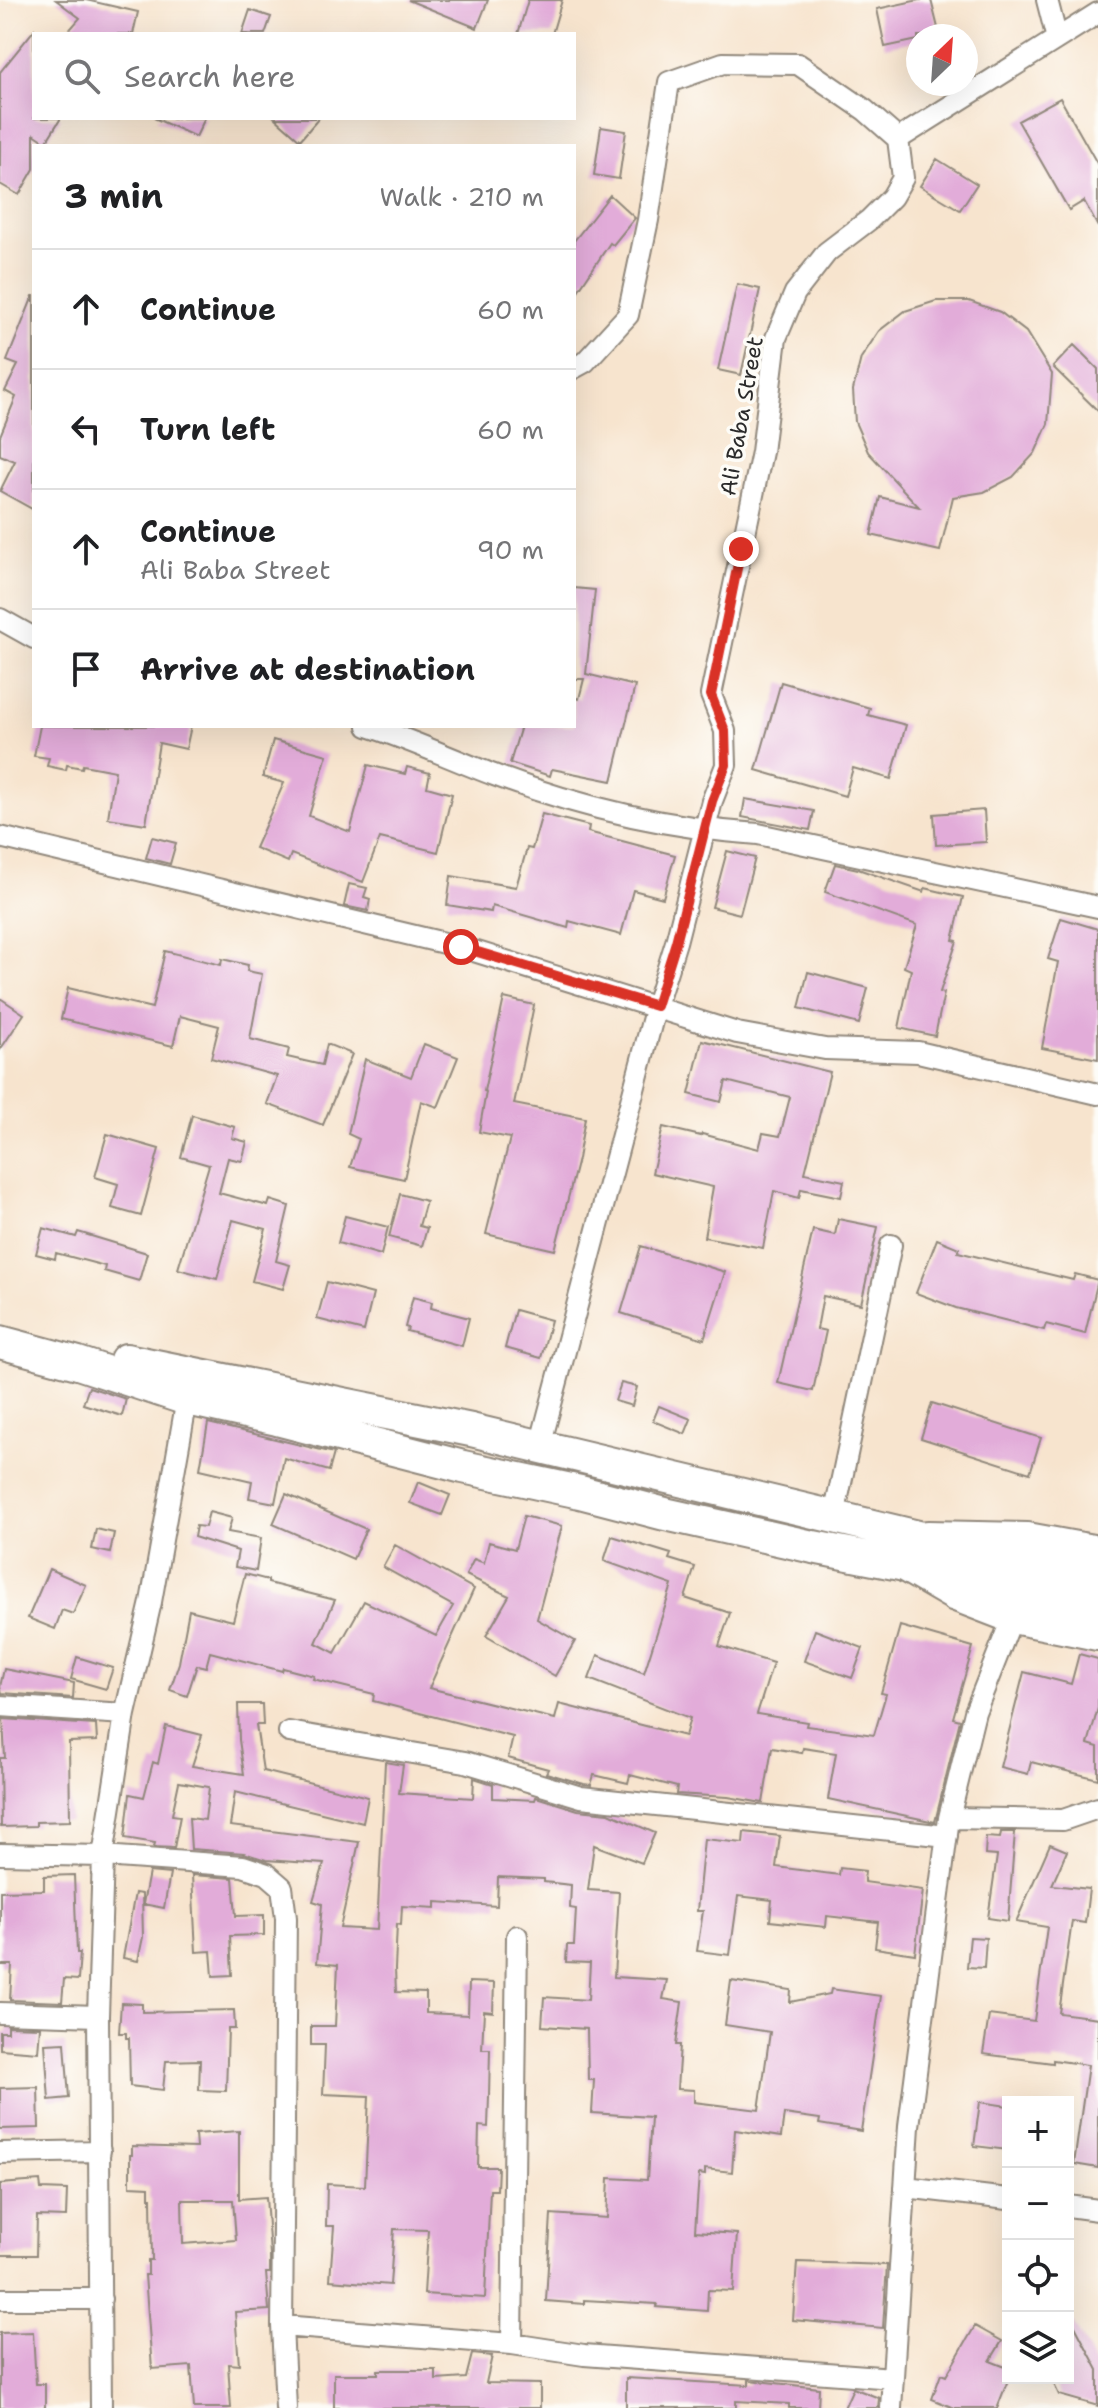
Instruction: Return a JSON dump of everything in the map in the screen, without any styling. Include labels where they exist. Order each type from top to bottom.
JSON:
[{"type":"highway","points":[[928,1538],[1027,1540],[1098,1553]]},
{"type":"highway","points":[[908,1566],[956,1594],[1013,1616],[1098,1633]]},
{"type":"main road","points":[[0,1330],[185,1386],[277,1419],[463,1467],[665,1514],[1098,1606]]},
{"type":"main road","points":[[0,1342],[185,1386],[540,1446],[1098,1580]]},
{"type":"street","points":[[1047,0],[1057,39]]},
{"type":"street","points":[[576,367],[585,362],[628,315],[648,220],[669,82],[723,63],[798,64],[865,110],[898,139],[1098,13]]},
{"type":"street","name":"Ali Baba Street","points":[[540,1446],[656,1006],[676,942],[712,801],[726,765],[725,731],[711,695],[762,452],[776,338],[795,293],[827,252],[869,220],[892,197],[903,178],[898,139]]},
{"type":"street","points":[[0,619],[32,637]]},
{"type":"street","points":[[373,728],[495,775],[618,813],[705,830],[758,834],[1098,907]]},
{"type":"street","points":[[0,837],[461,947],[737,1033],[825,1049],[918,1052],[1098,1094]]},
{"type":"street","points":[[834,1516],[891,1245]]},
{"type":"street","points":[[101,2408],[98,2016],[103,1856],[125,1714],[151,1602],[185,1386]]},
{"type":"street","points":[[891,2408],[909,2126],[948,1827],[975,1712],[1013,1616]]},
{"type":"street","points":[[0,1706],[125,1714]]},
{"type":"street","points":[[289,1732],[465,1762],[581,1797],[948,1827],[1063,1820],[1098,1808]]},
{"type":"street","points":[[0,1854],[103,1856],[243,1866],[267,1874],[282,1887],[286,1918],[286,2185],[282,2326],[286,2408]]},
{"type":"street","points":[[512,2344],[517,1936]]},
{"type":"street","points":[[0,2013],[98,2016]]},
{"type":"street","points":[[0,2153],[100,2151]]},
{"type":"street","points":[[905,2187],[1002,2198]]},
{"type":"street","points":[[1074,2207],[1098,2210]]},
{"type":"street","points":[[0,2299],[101,2299]]},
{"type":"street","points":[[282,2326],[512,2344],[584,2355],[893,2378]]},
{"type":"building","points":[[56,0],[86,0],[138,12],[133,32],[68,32],[80,18]]},
{"type":"building","points":[[408,0],[488,0],[477,28]]},
{"type":"building","points":[[528,0],[562,0],[553,32],[519,32]]},
{"type":"building","points":[[931,0],[937,24],[906,24],[906,43],[885,47],[877,9]]},
{"type":"building","points":[[250,10],[271,17],[266,32],[243,32]]},
{"type":"building","points":[[32,32],[32,120],[60,120],[46,142],[34,134],[32,172],[19,195],[0,184],[0,72]]},
{"type":"building","points":[[1060,98],[1098,165],[1098,227],[1084,201],[1069,210],[1018,121]]},
{"type":"building","points":[[158,120],[204,120],[196,137]]},
{"type":"building","points":[[277,120],[317,120],[300,140]]},
{"type":"building","points":[[601,127],[626,131],[619,179],[594,175]]},
{"type":"building","points":[[937,159],[977,184],[960,210],[920,186]]},
{"type":"building","points":[[610,195],[635,218],[613,245],[610,243],[576,294],[576,238]]},
{"type":"building","points":[[737,284],[760,289],[741,375],[718,370]]},
{"type":"building","points":[[32,298],[32,509],[0,491],[15,461],[0,455],[0,436],[16,397],[5,391],[18,365],[7,361]]},
{"type":"building","points":[[936,301],[969,301],[1000,312],[1026,332],[1052,374],[1048,424],[1035,453],[1013,477],[984,492],[953,497],[940,551],[871,535],[880,497],[919,507],[868,452],[855,422],[853,390],[861,358],[879,331],[905,311]]},
{"type":"building","points":[[1074,345],[1098,369],[1098,411],[1053,367]]},
{"type":"building","points":[[576,588],[595,590],[586,674],[635,686],[612,781],[552,769],[550,776],[510,763],[520,728],[576,728],[576,698],[579,699],[584,679],[576,679]]},
{"type":"building","points":[[781,682],[870,708],[868,715],[906,725],[891,779],[853,768],[845,796],[756,770]]},
{"type":"building","points":[[40,728],[191,728],[186,749],[159,743],[146,824],[108,818],[115,771],[83,765],[82,768],[67,765],[66,770],[47,766],[49,758],[34,756]]},
{"type":"building","points":[[273,740],[327,755],[309,816],[350,832],[368,765],[405,774],[407,767],[430,773],[427,787],[452,794],[438,852],[380,838],[363,882],[291,854],[288,862],[255,848],[284,783],[263,777]]},
{"type":"building","points":[[745,799],[814,811],[810,830],[742,817]]},
{"type":"building","points":[[984,810],[986,842],[936,845],[934,814]]},
{"type":"building","points":[[542,814],[589,826],[588,832],[675,855],[663,898],[633,890],[621,935],[569,921],[568,928],[492,906],[491,912],[447,905],[451,876],[516,887],[527,848],[532,849]]},
{"type":"building","points":[[152,837],[176,843],[170,864],[146,858]]},
{"type":"building","points":[[727,851],[755,858],[740,914],[712,907]]},
{"type":"building","points":[[835,864],[924,892],[925,888],[963,897],[953,940],[957,941],[940,992],[944,993],[935,1036],[899,1028],[911,970],[904,967],[917,925],[825,892]]},
{"type":"building","points":[[349,884],[367,888],[364,897],[370,899],[368,911],[344,906]]},
{"type":"building","points":[[1061,918],[1098,929],[1098,1059],[1042,1048],[1058,962],[1048,959]]},
{"type":"building","points":[[165,951],[221,965],[222,959],[248,965],[247,971],[262,974],[250,1039],[289,1049],[287,1057],[322,1065],[327,1044],[352,1054],[323,1125],[267,1104],[277,1076],[211,1058],[219,1026],[180,1016],[173,1046],[61,1019],[68,988],[152,1008]]},
{"type":"building","points":[[808,972],[868,988],[859,1024],[799,1008]]},
{"type":"building","points":[[0,998],[24,1014],[0,1050]]},
{"type":"building","points":[[504,998],[534,1005],[514,1104],[585,1118],[555,1250],[486,1234],[510,1138],[479,1132],[484,1091]]},
{"type":"building","points":[[702,1040],[830,1072],[805,1173],[844,1181],[841,1197],[801,1189],[799,1198],[774,1191],[763,1248],[704,1237],[713,1187],[652,1173],[663,1127],[759,1149],[763,1133],[780,1136],[790,1097],[726,1081],[721,1102],[689,1094]]},
{"type":"building","points":[[424,1044],[458,1057],[438,1107],[421,1101],[404,1179],[350,1167],[359,1139],[348,1134],[365,1059],[411,1077]]},
{"type":"building","points":[[192,1115],[235,1127],[232,1138],[247,1142],[242,1161],[228,1158],[219,1193],[268,1206],[270,1200],[289,1206],[276,1261],[290,1265],[283,1289],[252,1281],[266,1229],[233,1220],[217,1279],[178,1269],[209,1165],[181,1157]]},
{"type":"building","points":[[107,1134],[159,1149],[141,1216],[112,1208],[118,1184],[95,1177]]},
{"type":"building","points":[[400,1194],[426,1201],[419,1226],[427,1228],[422,1246],[389,1237]]},
{"type":"building","points":[[345,1216],[388,1227],[381,1255],[338,1243]]},
{"type":"building","points":[[838,1219],[878,1227],[861,1304],[823,1296],[817,1329],[826,1331],[813,1391],[778,1383],[813,1230],[835,1235]]},
{"type":"building","points":[[43,1228],[76,1237],[78,1232],[147,1253],[139,1281],[104,1271],[105,1266],[56,1253],[55,1259],[36,1254]]},
{"type":"building","points":[[937,1239],[959,1248],[958,1252],[1073,1280],[1075,1274],[1098,1280],[1085,1334],[1046,1324],[1044,1330],[956,1308],[916,1293]]},
{"type":"building","points":[[641,1246],[725,1272],[704,1339],[621,1313]]},
{"type":"building","points":[[327,1282],[373,1294],[364,1331],[317,1319]]},
{"type":"building","points":[[413,1297],[432,1302],[431,1308],[469,1318],[462,1346],[407,1331],[405,1327]]},
{"type":"building","points":[[515,1310],[551,1320],[541,1358],[505,1348]]},
{"type":"building","points":[[621,1383],[637,1387],[632,1406],[615,1401]]},
{"type":"building","points":[[89,1387],[126,1399],[122,1416],[83,1404]]},
{"type":"building","points":[[932,1403],[1041,1438],[1030,1473],[921,1438]]},
{"type":"building","points":[[659,1406],[691,1419],[685,1434],[653,1421]]},
{"type":"building","points":[[208,1423],[334,1453],[329,1471],[284,1458],[275,1503],[249,1498],[252,1481],[200,1469]]},
{"type":"building","points":[[418,1482],[450,1495],[442,1515],[410,1503]]},
{"type":"building","points":[[286,1494],[366,1529],[353,1559],[273,1524]]},
{"type":"building","points":[[209,1512],[232,1518],[228,1532],[261,1538],[256,1571],[235,1567],[238,1551],[194,1537],[196,1526],[205,1527]]},
{"type":"building","points":[[524,1516],[562,1526],[537,1619],[575,1641],[555,1676],[486,1636],[509,1596],[466,1575],[474,1559],[484,1563],[489,1542],[515,1549]]},
{"type":"building","points":[[96,1529],[114,1533],[110,1553],[92,1549]]},
{"type":"building","points":[[612,1536],[671,1554],[669,1559],[695,1567],[685,1598],[730,1613],[719,1646],[773,1663],[757,1714],[807,1722],[806,1726],[874,1735],[886,1694],[881,1693],[900,1626],[973,1647],[953,1718],[960,1720],[935,1822],[828,1799],[836,1753],[803,1748],[802,1753],[772,1748],[763,1803],[676,1794],[677,1787],[630,1775],[628,1783],[594,1775],[591,1785],[584,1784],[546,1773],[548,1769],[508,1758],[513,1737],[373,1701],[374,1694],[313,1679],[314,1676],[210,1652],[206,1667],[197,1665],[187,1696],[170,1690],[179,1663],[189,1610],[233,1621],[245,1574],[335,1600],[316,1643],[335,1653],[364,1601],[436,1636],[453,1606],[383,1567],[395,1545],[474,1589],[429,1688],[555,1719],[559,1704],[685,1736],[690,1718],[589,1679],[598,1655],[644,1673],[672,1585],[604,1561]]},
{"type":"building","points":[[49,1569],[86,1585],[73,1614],[62,1610],[55,1629],[28,1618]]},
{"type":"building","points":[[815,1630],[863,1648],[852,1678],[804,1661]]},
{"type":"building","points":[[1079,1654],[1098,1659],[1098,1708],[1088,1744],[1098,1747],[1098,1779],[1031,1762],[1028,1774],[1000,1767],[1024,1672],[1071,1684]]},
{"type":"building","points":[[77,1657],[113,1668],[106,1689],[71,1679]]},
{"type":"building","points":[[4,1669],[74,1683],[73,1698],[2,1693],[0,1687]]},
{"type":"building","points":[[238,1704],[262,1704],[263,1725],[256,1725],[263,1771],[368,1797],[363,1823],[235,1792],[230,1826],[359,1842],[340,1928],[377,1930],[385,1762],[403,1765],[399,1793],[473,1798],[474,1778],[493,1784],[493,1798],[535,1800],[536,1797],[578,1810],[609,1813],[655,1833],[642,1863],[594,1845],[588,1890],[619,1892],[614,1977],[667,1980],[663,1999],[682,2002],[676,2045],[680,2045],[677,2089],[694,2090],[694,2102],[759,2110],[770,2032],[725,2025],[731,1981],[791,1990],[790,2002],[830,1994],[831,1989],[881,1996],[861,2131],[819,2124],[820,2119],[784,2114],[781,2137],[735,2130],[732,2172],[705,2169],[705,2175],[699,2174],[695,2231],[737,2234],[733,2291],[708,2290],[707,2311],[656,2307],[657,2304],[546,2301],[551,2214],[607,2218],[609,2178],[647,2180],[651,2117],[592,2113],[594,2080],[588,2080],[587,2029],[542,2026],[544,1997],[588,2000],[590,1963],[566,1962],[567,1945],[574,1945],[576,1909],[570,1908],[571,1885],[544,1882],[544,1879],[498,1877],[497,1906],[436,1902],[436,1908],[402,1906],[401,1925],[397,1924],[395,1969],[396,1992],[426,1993],[426,2013],[468,2015],[469,1982],[494,1983],[493,2012],[484,2011],[482,2049],[490,2049],[488,2127],[479,2126],[478,2167],[498,2167],[497,2190],[490,2190],[485,2298],[424,2294],[428,2230],[394,2229],[390,2285],[330,2280],[334,2226],[326,2226],[327,2184],[365,2186],[369,2096],[323,2094],[325,2045],[311,2045],[311,2026],[335,2026],[338,1965],[317,1963],[322,1904],[313,1901],[324,1864],[266,1860],[244,1853],[191,1849],[189,1818],[205,1820],[209,1787],[179,1782],[172,1815],[180,1816],[174,1848],[154,1847],[155,1843],[125,1838],[130,1794],[144,1797],[153,1762],[158,1764],[166,1726],[202,1735],[192,1766],[244,1774]]},
{"type":"building","points":[[3,1719],[96,1725],[97,1741],[69,1742],[70,1821],[1,1827],[0,1758],[5,1758]]},
{"type":"building","points":[[744,1832],[780,1836],[776,1867],[839,1875],[840,1868],[865,1871],[864,1882],[923,1890],[915,1954],[875,1948],[878,1922],[827,1916],[826,1927],[770,1921],[772,1900],[738,1896],[730,1955],[697,1951],[703,1911],[697,1911],[704,1839],[743,1843]]},
{"type":"building","points":[[1001,1832],[1015,1832],[1008,1921],[988,1918],[997,1856],[985,1855],[986,1837],[1000,1838]]},
{"type":"building","points":[[1050,1844],[1067,1851],[1052,1885],[1089,1889],[1085,1923],[1072,1921],[1059,2013],[1098,2018],[1098,2168],[1074,2164],[1088,2065],[983,2054],[989,2015],[1034,2021],[1047,1927],[1016,1922]]},
{"type":"building","points":[[149,1872],[170,1874],[164,1908],[143,1904]]},
{"type":"building","points":[[74,1875],[77,1953],[80,1953],[78,1980],[64,1979],[62,2002],[10,2000],[12,1965],[0,1965],[0,1891],[44,1890],[44,1876]]},
{"type":"building","points":[[192,1875],[233,1878],[236,1916],[264,1915],[264,1935],[230,1936],[232,1975],[213,1976],[211,1951],[196,1952]]},
{"type":"building","points":[[135,1893],[142,1894],[143,1937],[138,1961],[123,1958]]},
{"type":"building","points":[[970,1937],[986,1938],[984,1968],[967,1967]]},
{"type":"building","points":[[121,2003],[142,2004],[142,2012],[234,2010],[235,2029],[228,2029],[226,2091],[199,2090],[200,2060],[166,2061],[163,2090],[130,2086],[129,2038],[126,2038],[126,2033],[119,2033]]},
{"type":"building","points":[[8,2026],[40,2027],[38,2052],[0,2049],[0,2032],[8,2032]]},
{"type":"building","points":[[65,2043],[69,2098],[49,2100],[45,2044]]},
{"type":"building","points":[[38,2087],[39,2128],[0,2129],[0,2088]]},
{"type":"building","points":[[980,2102],[1002,2105],[1002,2149],[974,2146]]},
{"type":"building","points":[[239,2131],[239,2199],[266,2197],[270,2255],[270,2273],[266,2273],[269,2310],[235,2312],[239,2365],[228,2364],[231,2408],[194,2408],[191,2366],[152,2369],[145,2275],[148,2275],[148,2260],[152,2260],[151,2198],[149,2187],[130,2186],[130,2155],[132,2146],[196,2148],[195,2134]],"holes":[[[182,2200],[233,2200],[236,2240],[183,2244]]]},
{"type":"building","points":[[40,2181],[41,2189],[67,2190],[66,2217],[37,2216],[36,2255],[0,2255],[0,2184]]},
{"type":"building","points":[[797,2262],[887,2265],[883,2328],[793,2320]]},
{"type":"building","points":[[1074,2324],[1098,2370],[1098,2406],[1059,2395],[1054,2384],[1074,2384]]},
{"type":"building","points":[[975,2326],[1002,2341],[990,2361],[1002,2366],[1002,2384],[1006,2384],[997,2408],[954,2408],[932,2399],[941,2374],[946,2376]]},
{"type":"building","points":[[33,2332],[36,2384],[45,2384],[45,2408],[0,2408],[0,2333]]},
{"type":"building","points":[[472,2354],[492,2356],[486,2383],[540,2384],[540,2408],[334,2408],[334,2374],[436,2370],[436,2380],[466,2378]]},
{"type":"building","points":[[626,2378],[749,2385],[749,2380],[819,2388],[818,2408],[789,2408],[789,2404],[736,2401],[736,2408],[626,2408]]},
{"type":"building","points":[[853,2388],[879,2398],[878,2408],[844,2408]]},
{"type":"route","points":[[461,947],[656,1006],[676,942],[712,801],[726,765],[725,731],[711,695],[741,549]]}]
